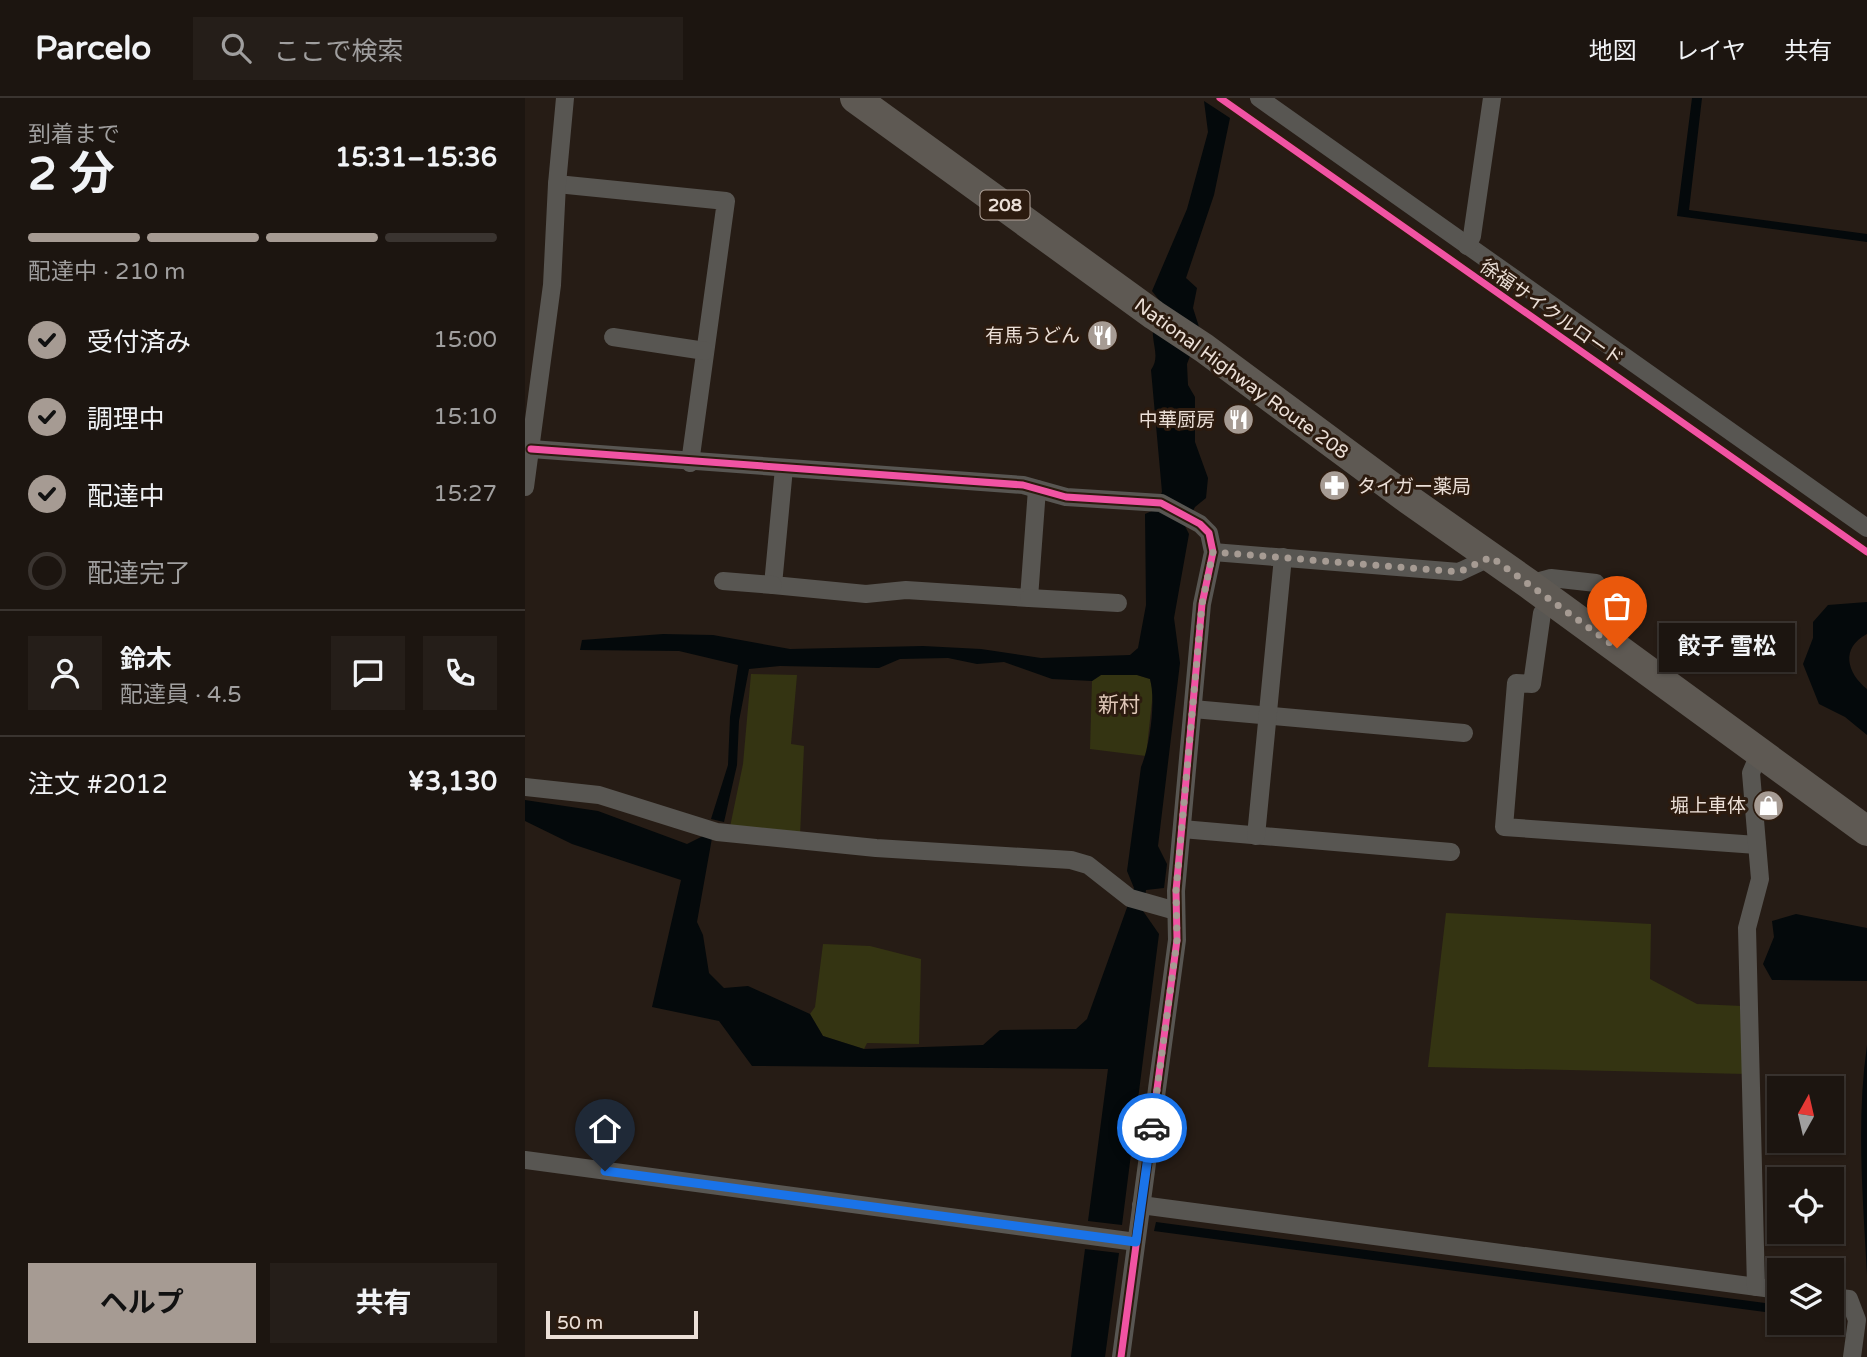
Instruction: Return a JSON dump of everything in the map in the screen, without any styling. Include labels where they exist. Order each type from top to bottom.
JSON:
[{"type":"highway","name":"National Highway Route 208","points":[[855,98],[1154,315],[1204,348],[1867,831]]},
{"type":"street","points":[[525,486],[531,449],[532,376],[552,285],[565,98]]},
{"type":"street","points":[[1259,98],[1867,528]]},
{"type":"street","points":[[1468,246],[1472,236],[1492,98]]},
{"type":"street","points":[[557,184],[726,201],[690,463]]},
{"type":"street","points":[[613,337],[705,351]]},
{"type":"street","points":[[531,449],[690,463],[1023,485],[1066,497],[1161,503],[1200,524],[1209,533],[1213,552],[1202,604],[1182,829],[1176,911],[1177,940],[1121,1357]]},
{"type":"street","points":[[773,585],[784,468]]},
{"type":"street","points":[[1029,598],[1037,489]]},
{"type":"street","points":[[1213,552],[1459,572],[1491,557]]},
{"type":"street","points":[[1256,836],[1283,557]]},
{"type":"street","points":[[1529,584],[1551,578],[1596,583]]},
{"type":"street","points":[[723,581],[866,594],[906,590],[1118,604]]},
{"type":"street","points":[[1553,602],[1542,613],[1532,684],[1516,683],[1504,827],[1757,845]]},
{"type":"street","points":[[1193,709],[1464,733]]},
{"type":"street","points":[[1756,1287],[1747,928],[1760,879],[1751,773],[1760,752]]},
{"type":"street","points":[[525,787],[600,795],[711,831],[876,848],[1071,860],[1088,865],[1130,898],[1176,911]]},
{"type":"street","points":[[1182,829],[1451,852]]},
{"type":"street","points":[[525,1160],[1136,1242]]},
{"type":"street","points":[[1141,1205],[1767,1288]]},
{"type":"street","points":[[1844,1298],[1849,1299],[1857,1321],[1852,1357]]},
{"type":"shaded area","points":[[1692,98],[1702,98],[1689,210],[1867,234],[1867,242],[1677,216]]},
{"type":"shaded area","points":[[1204,101],[1230,118],[1214,195],[1186,278],[1197,288],[1193,308],[1200,330],[1187,364],[1188,385],[1195,397],[1195,442],[1208,478],[1206,498],[1195,507],[1185,526],[1189,534],[1174,618],[1180,663],[1158,846],[1167,864],[1164,888],[1146,890],[1143,911],[1159,934],[1122,1225],[1088,1221],[1108,1069],[752,1066],[719,1021],[652,1007],[681,880],[572,844],[525,821],[525,800],[598,811],[687,844],[703,836],[712,838],[697,922],[703,935],[709,973],[724,988],[748,986],[810,1014],[823,1036],[864,1049],[983,1045],[1000,1030],[1076,1029],[1087,1019],[1134,888],[1127,871],[1141,767],[1151,723],[1150,679],[1137,675],[1101,675],[1092,681],[1052,679],[1004,662],[977,664],[948,658],[900,659],[879,668],[780,666],[749,669],[739,721],[737,765],[724,822],[711,819],[728,765],[730,717],[738,665],[679,651],[580,650],[582,640],[663,634],[713,635],[790,649],[923,646],[981,649],[1041,658],[1130,655],[1138,648],[1146,605],[1145,514],[1154,510],[1162,492],[1151,370],[1155,357],[1153,332],[1159,300],[1152,291],[1187,209],[1208,132]]},
{"type":"shaded area","points":[[1867,602],[1867,634],[1853,646],[1849,661],[1855,676],[1867,689],[1867,735],[1845,717],[1819,704],[1803,664],[1813,638],[1813,622],[1828,605]]},
{"type":"shaded area","points":[[751,674],[797,675],[791,744],[804,746],[800,836],[730,827],[743,764]]},
{"type":"shaded area","points":[[1101,675],[1137,675],[1150,679],[1153,692],[1146,756],[1090,749],[1092,681]]},
{"type":"shaded area","points":[[1446,913],[1651,924],[1650,979],[1697,1004],[1742,1006],[1747,1074],[1428,1067]]},
{"type":"shaded area","points":[[1796,914],[1867,928],[1867,981],[1772,980],[1763,964],[1774,937],[1772,921]]},
{"type":"shaded area","points":[[823,944],[870,946],[921,959],[919,1044],[867,1043],[864,1049],[823,1036],[810,1014],[815,1007]]},
{"type":"shaded area","points":[[1867,1045],[1867,1275],[1861,1131]]},
{"type":"shaded area","points":[[1156,1222],[1767,1303],[1767,1312],[1154,1231]]},
{"type":"shaded area","points":[[1085,1249],[1119,1253],[1105,1357],[1071,1357]]},
{"type":"cycle path","name":"徐福サイクルロード","points":[[1220,98],[1867,552]]},
{"type":"cycle path","points":[[531,449],[1023,485],[1066,497],[1161,503],[1200,524],[1209,533],[1213,552],[1202,604],[1176,891],[1177,940],[1121,1357]]},
{"type":"way so far","points":[[1152,1128],[1177,940],[1176,891],[1202,604],[1213,552],[1459,572],[1491,557],[1617,648]]},
{"type":"place","name":"有馬うどん","points":[[1103,335]]},
{"type":"place","name":"中華厨房","points":[[1238,419]]},
{"type":"place","name":"タイガー薬局","points":[[1334,486]]},
{"type":"place","name":"餃子 雪松","points":[[1617,648]]},
{"type":"place","name":"堀上車体","points":[[1769,805]]},
{"type":"district","name":"新村","points":[[1119,705]]},
{"type":"route","points":[[605,1171],[1136,1242],[1152,1128]]}]
